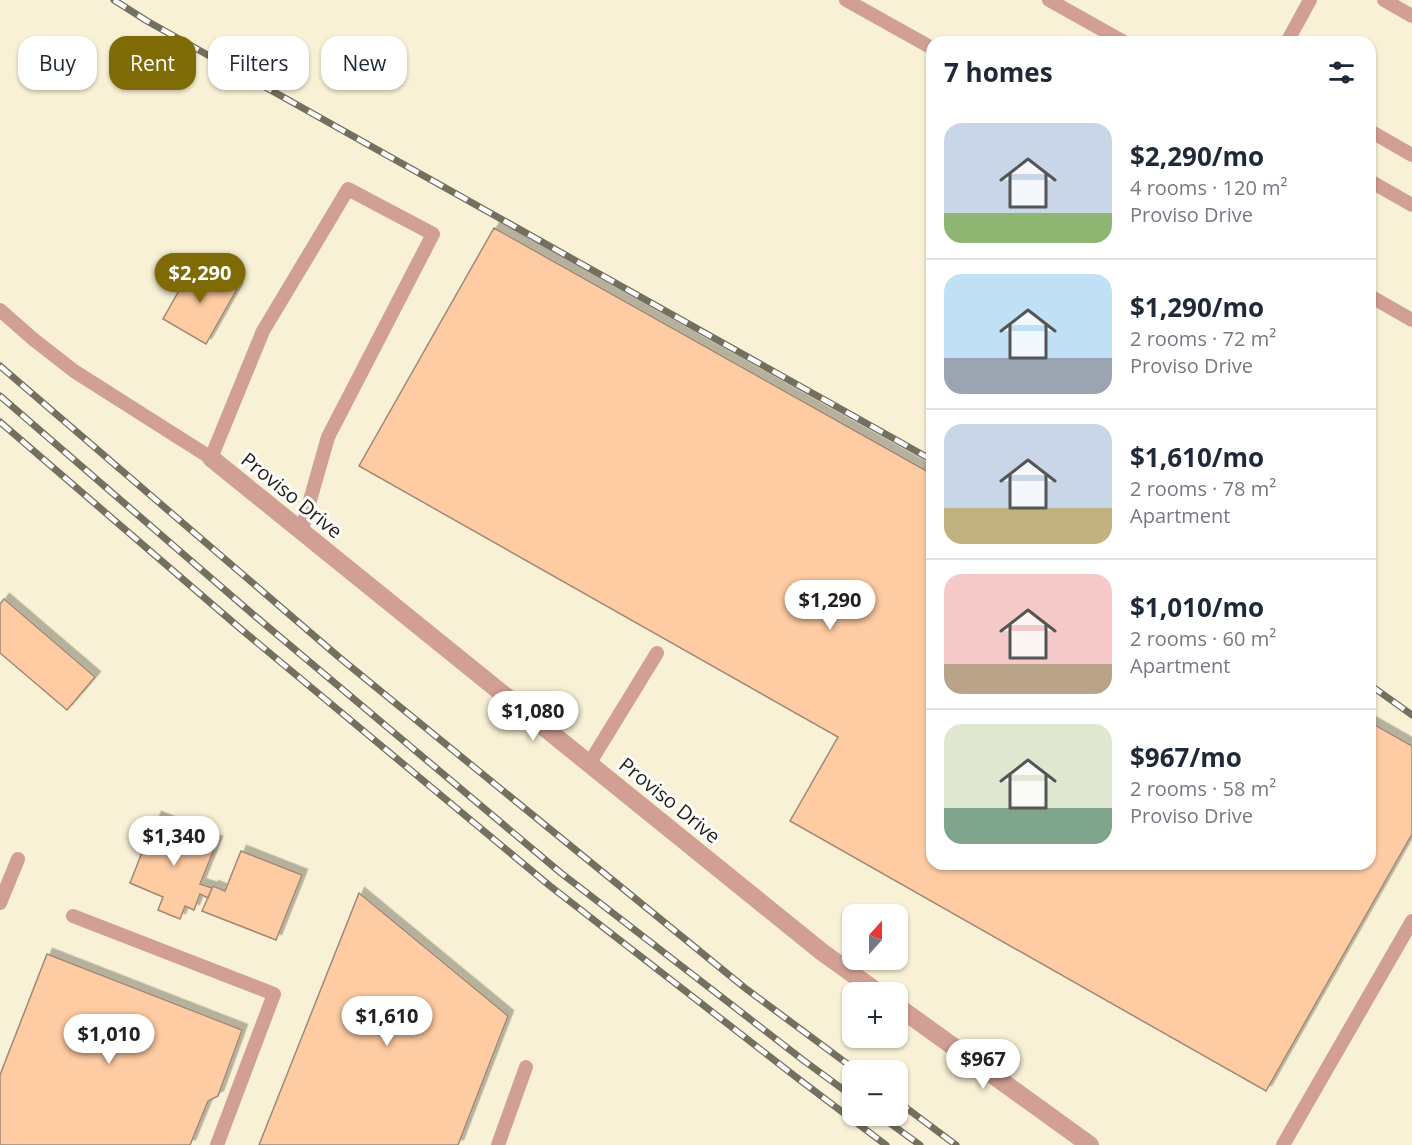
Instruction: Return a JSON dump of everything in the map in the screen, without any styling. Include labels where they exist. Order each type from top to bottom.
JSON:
[{"type":"street","name":"Proviso Drive","points":[[211,458],[822,952],[864,982]]},
{"type":"street","points":[[908,1014],[1090,1145]]},
{"type":"lane","points":[[846,0],[926,45]]},
{"type":"lane","points":[[1049,0],[1113,36]]},
{"type":"lane","points":[[1290,36],[1310,0]]},
{"type":"lane","points":[[1384,0],[1412,16]]},
{"type":"lane","points":[[1376,134],[1412,155]]},
{"type":"lane","points":[[1376,184],[1412,205]]},
{"type":"lane","points":[[0,310],[74,371],[211,458],[263,331],[348,189],[433,234],[328,437],[301,532]]},
{"type":"lane","points":[[1376,299],[1412,320]]},
{"type":"lane","points":[[589,764],[657,653]]},
{"type":"lane","points":[[0,903],[18,859]]},
{"type":"lane","points":[[73,916],[274,994],[217,1145]]},
{"type":"lane","points":[[1283,1145],[1412,921]]},
{"type":"lane","points":[[498,1145],[526,1067]]},
{"type":"building","points":[[494,228],[926,471],[926,870],[1376,870],[1376,725],[1412,746],[1412,834],[1266,1091],[790,821],[838,737],[359,466]]},
{"type":"building","points":[[194,264],[237,289],[206,344],[163,319]]},
{"type":"building","points":[[4,599],[95,677],[67,710],[0,653],[0,604]]},
{"type":"building","points":[[156,817],[217,842],[200,884],[212,888],[208,898],[200,894],[194,910],[185,906],[180,919],[158,910],[163,897],[130,883]]},
{"type":"building","points":[[241,851],[302,875],[276,940],[202,911],[213,886],[225,891]]},
{"type":"building","points":[[359,893],[508,1016],[458,1145],[259,1145]]},
{"type":"building","points":[[47,954],[242,1030],[218,1096],[208,1101],[190,1145],[0,1145],[0,1075]]},
{"type":"railway","points":[[114,0],[147,21],[926,457]]},
{"type":"railway","points":[[0,366],[340,658],[745,988],[842,1060]]},
{"type":"railway","points":[[0,396],[255,616],[561,873],[842,1089]]},
{"type":"railway","points":[[0,422],[242,630],[550,886],[886,1145]]},
{"type":"railway","points":[[1376,689],[1412,715]]},
{"type":"railway","points":[[908,1109],[956,1145]]},
{"type":"railway","points":[[894,1126],[920,1145]]}]
